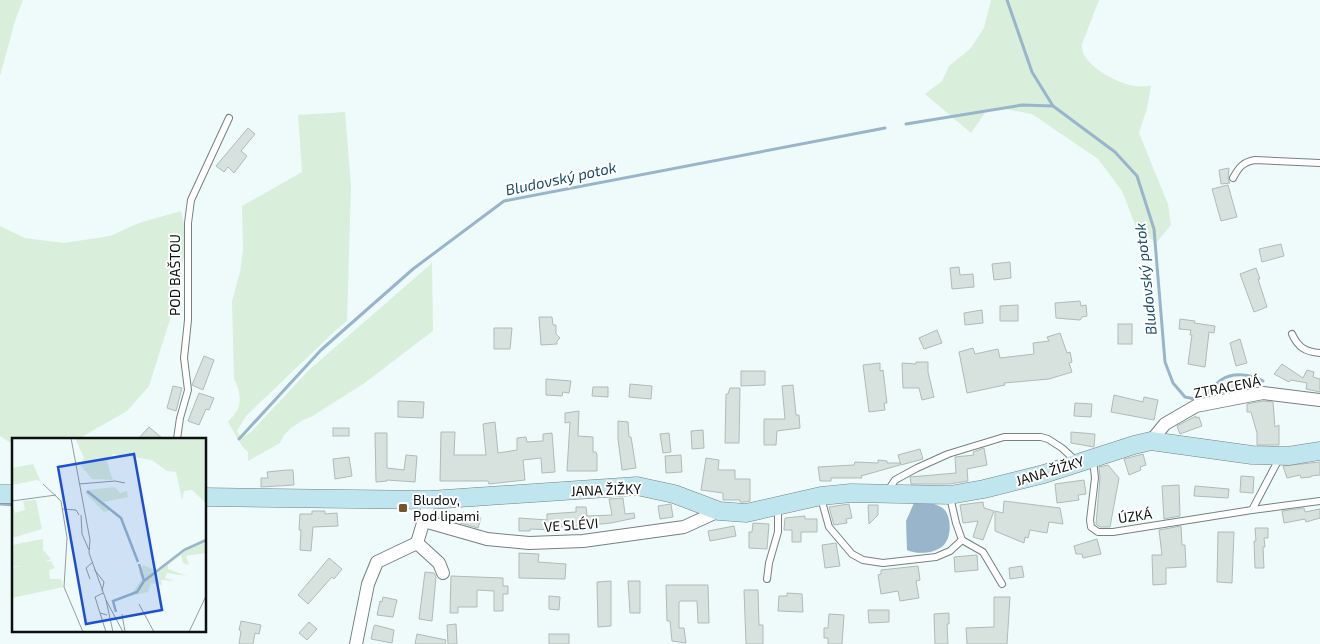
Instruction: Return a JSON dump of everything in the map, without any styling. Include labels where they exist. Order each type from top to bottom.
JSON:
[{"type":"street","name":"ZTRACENÁ","points":[[1151,442],[1164,424],[1196,406],[1263,393],[1320,400]]},
{"type":"street","name":"JANA ŽIŽKY","points":[[206,497],[430,500],[637,486],[674,494],[719,511],[746,513],[821,496],[851,493],[950,495],[984,489],[1044,474],[1134,445],[1151,442],[1252,455],[1281,456],[1320,451]]},
{"type":"street","points":[[356,644],[368,584],[377,562],[417,543],[430,500]]},
{"type":"street","name":"VE SLÉVI","points":[[424,521],[487,539],[530,543],[583,541],[684,527],[719,511]]},
{"type":"street","points":[[417,543],[439,563],[443,573]]},
{"type":"lane","name":"POD BAŠTOU","points":[[177,438],[180,418],[188,390],[184,358],[188,320],[188,223],[191,200],[229,118]]},
{"type":"lane","points":[[1233,178],[1240,166],[1255,160],[1320,163]]},
{"type":"lane","points":[[1292,334],[1302,349],[1320,353]]},
{"type":"lane","points":[[886,494],[895,480],[917,468],[948,454],[1004,437],[1041,437],[1085,460]]},
{"type":"lane","points":[[1252,510],[1281,456]]},
{"type":"lane","name":"ÚZKÁ","points":[[1085,460],[1095,478],[1090,520],[1091,527],[1098,532],[1113,532],[1320,500]]},
{"type":"lane","points":[[950,495],[962,540],[983,552],[1002,584]]},
{"type":"lane","points":[[821,496],[829,527],[852,554],[863,560],[883,563],[936,558],[950,551],[962,540]]},
{"type":"lane","points":[[767,579],[769,563],[778,532],[778,506]]},
{"type":"green space","points":[[0,0],[23,0],[15,21],[0,76]]},
{"type":"green space","points":[[991,0],[1099,0],[1082,44],[1087,59],[1101,72],[1119,81],[1137,86],[1151,86],[1147,108],[1139,133],[1168,204],[1171,225],[1156,243],[1136,227],[1122,191],[1098,159],[1032,114],[1000,108],[987,110],[971,133],[925,94],[942,81],[949,66],[970,49],[984,28]]},
{"type":"green space","points":[[345,112],[351,186],[347,321],[246,416],[237,431],[241,438],[251,432],[309,370],[432,263],[433,331],[363,384],[291,428],[284,435],[280,443],[248,461],[248,452],[242,446],[228,422],[238,408],[240,400],[239,391],[234,379],[232,301],[240,272],[243,250],[242,206],[302,172],[298,115]]},
{"type":"green space","points":[[181,211],[187,238],[177,297],[149,386],[127,411],[80,438],[12,438],[12,444],[0,436],[0,226],[25,238],[64,243],[110,236],[139,223]]},
{"type":"water","points":[[914,503],[935,504],[947,513],[950,523],[948,538],[943,546],[938,549],[922,553],[907,550],[906,521]]},
{"type":"building","points":[[248,128],[255,134],[241,151],[247,156],[234,173],[228,167],[224,172],[216,166]]},
{"type":"building","points":[[1229,168],[1228,179],[1230,183],[1221,184],[1219,170]]},
{"type":"building","points":[[1228,185],[1237,217],[1221,221],[1212,189]]},
{"type":"building","points":[[1281,244],[1284,256],[1262,262],[1259,249]]},
{"type":"building","points":[[1010,262],[1011,278],[994,280],[992,264]]},
{"type":"building","points":[[959,267],[960,275],[973,274],[974,287],[952,289],[950,268]]},
{"type":"building","points":[[1256,268],[1267,307],[1254,312],[1240,274]]},
{"type":"building","points":[[1080,301],[1081,306],[1086,305],[1087,316],[1082,317],[1080,320],[1056,318],[1055,303]]},
{"type":"building","points":[[1018,305],[1018,321],[1000,321],[1000,306]]},
{"type":"building","points":[[982,310],[983,323],[965,325],[964,313]]},
{"type":"building","points":[[539,317],[552,317],[553,325],[556,325],[556,334],[560,338],[557,344],[541,345]]},
{"type":"building","points":[[1180,319],[1215,326],[1214,333],[1209,332],[1205,367],[1188,364],[1192,335],[1190,335],[1191,330],[1179,329]]},
{"type":"building","points":[[1118,324],[1132,324],[1132,344],[1118,344]]},
{"type":"building","points":[[494,328],[512,328],[510,349],[494,349]]},
{"type":"building","points":[[937,330],[942,343],[924,349],[919,338]]},
{"type":"building","points":[[1060,333],[1067,353],[1070,352],[1072,362],[1069,363],[1072,372],[1049,379],[1004,383],[1005,385],[967,393],[959,352],[973,348],[975,354],[998,349],[1000,358],[1034,354],[1033,343],[1049,341],[1047,337]]},
{"type":"building","points":[[1240,339],[1247,363],[1236,366],[1230,343]]},
{"type":"building","points":[[204,356],[214,360],[203,390],[192,385]]},
{"type":"building","points":[[916,362],[928,362],[928,372],[934,397],[922,400],[919,388],[903,388],[902,363],[916,364]]},
{"type":"building","points":[[880,363],[880,371],[883,370],[887,403],[884,403],[885,410],[869,412],[863,365]]},
{"type":"building","points":[[1282,364],[1303,378],[1307,370],[1314,372],[1313,377],[1320,379],[1320,392],[1306,389],[1307,383],[1291,380],[1289,382],[1274,374]]},
{"type":"building","points":[[741,371],[765,371],[765,385],[741,386]]},
{"type":"building","points":[[1245,378],[1246,382],[1253,381],[1255,386],[1220,393],[1218,386]]},
{"type":"building","points":[[546,379],[571,381],[569,393],[563,392],[562,396],[546,395]]},
{"type":"building","points":[[630,384],[652,386],[651,399],[629,397]]},
{"type":"building","points":[[793,385],[796,415],[799,415],[800,428],[777,431],[776,445],[764,445],[764,419],[785,419],[782,386]]},
{"type":"building","points":[[173,386],[182,388],[176,411],[167,408]]},
{"type":"building","points":[[593,387],[608,387],[608,397],[592,396]]},
{"type":"building","points":[[730,388],[740,388],[739,443],[725,443],[726,394],[728,394]]},
{"type":"building","points":[[199,393],[214,398],[209,410],[206,409],[199,425],[188,421]]},
{"type":"building","points":[[1114,395],[1143,402],[1144,397],[1158,400],[1154,420],[1111,412]]},
{"type":"building","points":[[398,401],[424,402],[423,418],[398,417]]},
{"type":"building","points":[[1263,401],[1273,402],[1275,427],[1279,425],[1279,445],[1257,445],[1257,433],[1251,412],[1247,412],[1247,404]]},
{"type":"building","points":[[1075,403],[1092,404],[1091,417],[1074,416]]},
{"type":"building","points":[[579,411],[578,436],[593,437],[593,452],[596,452],[597,455],[597,471],[567,471],[570,422],[565,423],[565,413]]},
{"type":"building","points":[[1196,416],[1196,418],[1199,417],[1202,426],[1180,434],[1177,426]]},
{"type":"building","points":[[618,421],[628,422],[629,437],[631,437],[636,468],[622,470]]},
{"type":"building","points":[[495,422],[498,453],[517,450],[517,438],[526,437],[527,442],[543,441],[543,434],[552,433],[555,472],[542,473],[541,458],[523,460],[525,480],[489,484],[488,481],[440,481],[441,432],[455,432],[454,455],[486,455],[483,424]]},
{"type":"building","points":[[149,427],[162,438],[139,438]]},
{"type":"building","points":[[333,428],[349,428],[349,436],[333,436]]},
{"type":"building","points":[[703,430],[704,448],[692,449],[691,431]]},
{"type":"building","points":[[1071,432],[1095,434],[1094,447],[1071,443]]},
{"type":"building","points":[[375,433],[387,433],[387,468],[404,470],[406,455],[417,456],[415,482],[387,480],[376,482]]},
{"type":"building","points":[[669,433],[671,452],[663,453],[660,434]]},
{"type":"building","points":[[984,448],[987,465],[967,469],[968,481],[949,484],[911,484],[910,477],[956,473],[955,457],[974,455],[973,452]]},
{"type":"building","points":[[920,449],[923,459],[901,465],[898,455]]},
{"type":"building","points":[[1143,454],[1146,465],[1140,467],[1141,470],[1129,475],[1124,459]]},
{"type":"building","points":[[681,455],[682,472],[666,473],[665,456]]},
{"type":"building","points":[[349,457],[352,476],[335,479],[333,459]]},
{"type":"building","points":[[706,458],[719,460],[718,470],[735,470],[735,479],[750,479],[750,501],[723,500],[723,493],[701,490]]},
{"type":"building","points":[[878,460],[887,461],[887,463],[900,463],[900,465],[861,476],[862,478],[831,478],[831,481],[820,481],[818,467],[854,465],[855,462],[878,463]]},
{"type":"building","points":[[1320,462],[1320,475],[1311,477],[1301,478],[1300,475],[1287,478],[1283,466]]},
{"type":"building","points":[[1108,465],[1119,478],[1110,527],[1100,527],[1096,524],[1100,478],[1099,467]]},
{"type":"building","points":[[293,470],[294,485],[261,487],[261,478],[268,478],[267,472]]},
{"type":"building","points":[[1241,476],[1254,477],[1253,493],[1240,492]]},
{"type":"building","points":[[1084,480],[1086,494],[1078,495],[1079,500],[1057,503],[1055,484]]},
{"type":"building","points":[[1179,485],[1180,516],[1164,519],[1162,486]]},
{"type":"building","points":[[1195,486],[1229,489],[1228,498],[1194,496]]},
{"type":"building","points":[[623,498],[625,514],[634,513],[635,518],[591,525],[591,527],[555,527],[555,530],[530,529],[530,531],[519,531],[519,518],[547,520],[547,514],[576,512],[576,507],[586,507],[587,516],[612,515],[609,499]]},
{"type":"building","points":[[1004,501],[1060,508],[1063,524],[1049,522],[1047,533],[1030,530],[1028,538],[1025,537],[1024,543],[995,531],[995,511],[1003,513]]},
{"type":"building","points":[[983,502],[984,508],[994,511],[983,540],[973,537],[978,521],[963,523],[960,505]]},
{"type":"building","points":[[671,504],[673,517],[660,519],[658,506]]},
{"type":"building","points":[[849,504],[852,518],[846,519],[847,523],[834,525],[829,507]]},
{"type":"building","points":[[868,505],[878,505],[878,515],[869,524]]},
{"type":"building","points":[[1304,508],[1305,512],[1320,509],[1320,518],[1306,522],[1305,519],[1284,523],[1282,511]]},
{"type":"building","points":[[441,510],[462,515],[463,512],[481,518],[478,528],[439,517]]},
{"type":"building","points":[[312,511],[325,511],[325,514],[337,513],[338,526],[313,527],[311,551],[300,550],[300,514],[312,514]]},
{"type":"building","points":[[805,516],[805,519],[817,519],[817,532],[801,532],[801,542],[792,542],[792,530],[784,530],[785,518]]},
{"type":"building","points":[[753,523],[769,524],[767,549],[749,548],[749,532],[752,532]]},
{"type":"building","points":[[734,526],[736,536],[710,541],[708,531]]},
{"type":"building","points":[[1181,526],[1182,545],[1185,545],[1186,567],[1166,568],[1166,584],[1153,585],[1152,555],[1162,555],[1159,530]]},
{"type":"building","points":[[1255,528],[1268,528],[1268,538],[1264,538],[1265,547],[1263,547],[1264,568],[1255,568]]},
{"type":"building","points":[[1218,532],[1234,532],[1232,583],[1217,582]]},
{"type":"building","points":[[1097,539],[1101,554],[1083,558],[1082,554],[1076,554],[1074,546]]},
{"type":"building","points":[[836,543],[840,566],[825,568],[822,545]]},
{"type":"building","points":[[519,553],[539,554],[538,562],[566,564],[565,579],[519,578]]},
{"type":"building","points":[[977,555],[978,570],[955,572],[954,557]]},
{"type":"building","points":[[329,558],[342,569],[334,579],[332,577],[308,604],[298,595]]},
{"type":"building","points":[[918,566],[920,580],[916,581],[919,598],[900,601],[898,591],[881,594],[878,575],[881,574],[881,570]]},
{"type":"building","points":[[1022,566],[1024,577],[1010,579],[1009,568]]},
{"type":"building","points":[[425,572],[434,573],[436,577],[432,621],[419,619]]},
{"type":"building","points":[[451,576],[503,578],[503,586],[508,586],[508,594],[503,594],[503,611],[494,611],[494,591],[477,590],[477,607],[458,607],[458,613],[450,613]]},
{"type":"building","points":[[611,581],[611,626],[598,627],[597,582]]},
{"type":"building","points":[[628,581],[640,581],[640,613],[630,613]]},
{"type":"building","points":[[666,585],[708,585],[709,623],[698,623],[697,601],[680,601],[679,603],[679,628],[684,628],[686,643],[672,641],[670,621],[667,621]]},
{"type":"building","points":[[744,590],[758,590],[759,625],[763,625],[763,644],[746,644]]},
{"type":"building","points":[[787,593],[802,594],[803,612],[778,611],[779,596],[787,596]]},
{"type":"building","points":[[549,596],[560,597],[559,610],[549,609]]},
{"type":"building","points":[[383,597],[397,600],[393,617],[377,615],[380,601],[382,602]]},
{"type":"building","points":[[994,597],[1010,597],[1007,644],[967,644],[966,628],[994,627]]},
{"type":"building","points":[[868,610],[889,610],[889,622],[869,623]]},
{"type":"building","points":[[949,613],[949,624],[947,624],[948,644],[935,644],[934,614]]},
{"type":"building","points":[[829,614],[844,615],[842,644],[828,644],[828,638],[824,638],[824,628],[828,628]]},
{"type":"building","points":[[241,621],[261,625],[259,634],[255,633],[253,644],[239,644]]},
{"type":"building","points":[[309,622],[317,629],[307,640],[299,633]]},
{"type":"building","points":[[456,624],[457,644],[448,644],[447,625]]},
{"type":"building","points":[[375,625],[394,630],[392,643],[371,639]]},
{"type":"building","points":[[417,634],[446,640],[445,644],[415,644]]},
{"type":"building","points":[[549,634],[569,634],[569,644],[549,644]]},
{"type":"waterway","points":[[1007,0],[1032,72],[1053,106]]},
{"type":"waterway","name":"Bludovský potok","points":[[906,124],[1022,105],[1053,106],[1115,152],[1137,176],[1154,229],[1165,362],[1173,383],[1185,397],[1200,400],[1226,377],[1248,375],[1263,381]]},
{"type":"waterway","name":"Bludovský potok","points":[[239,439],[321,350],[413,269],[504,201],[885,128]]},
{"type":"waterway","name":"Bludovský potok","points":[[0,504],[12,505]]},
{"type":"place","name":"Bludov, Pod lipami","points":[[403,508]]}]
